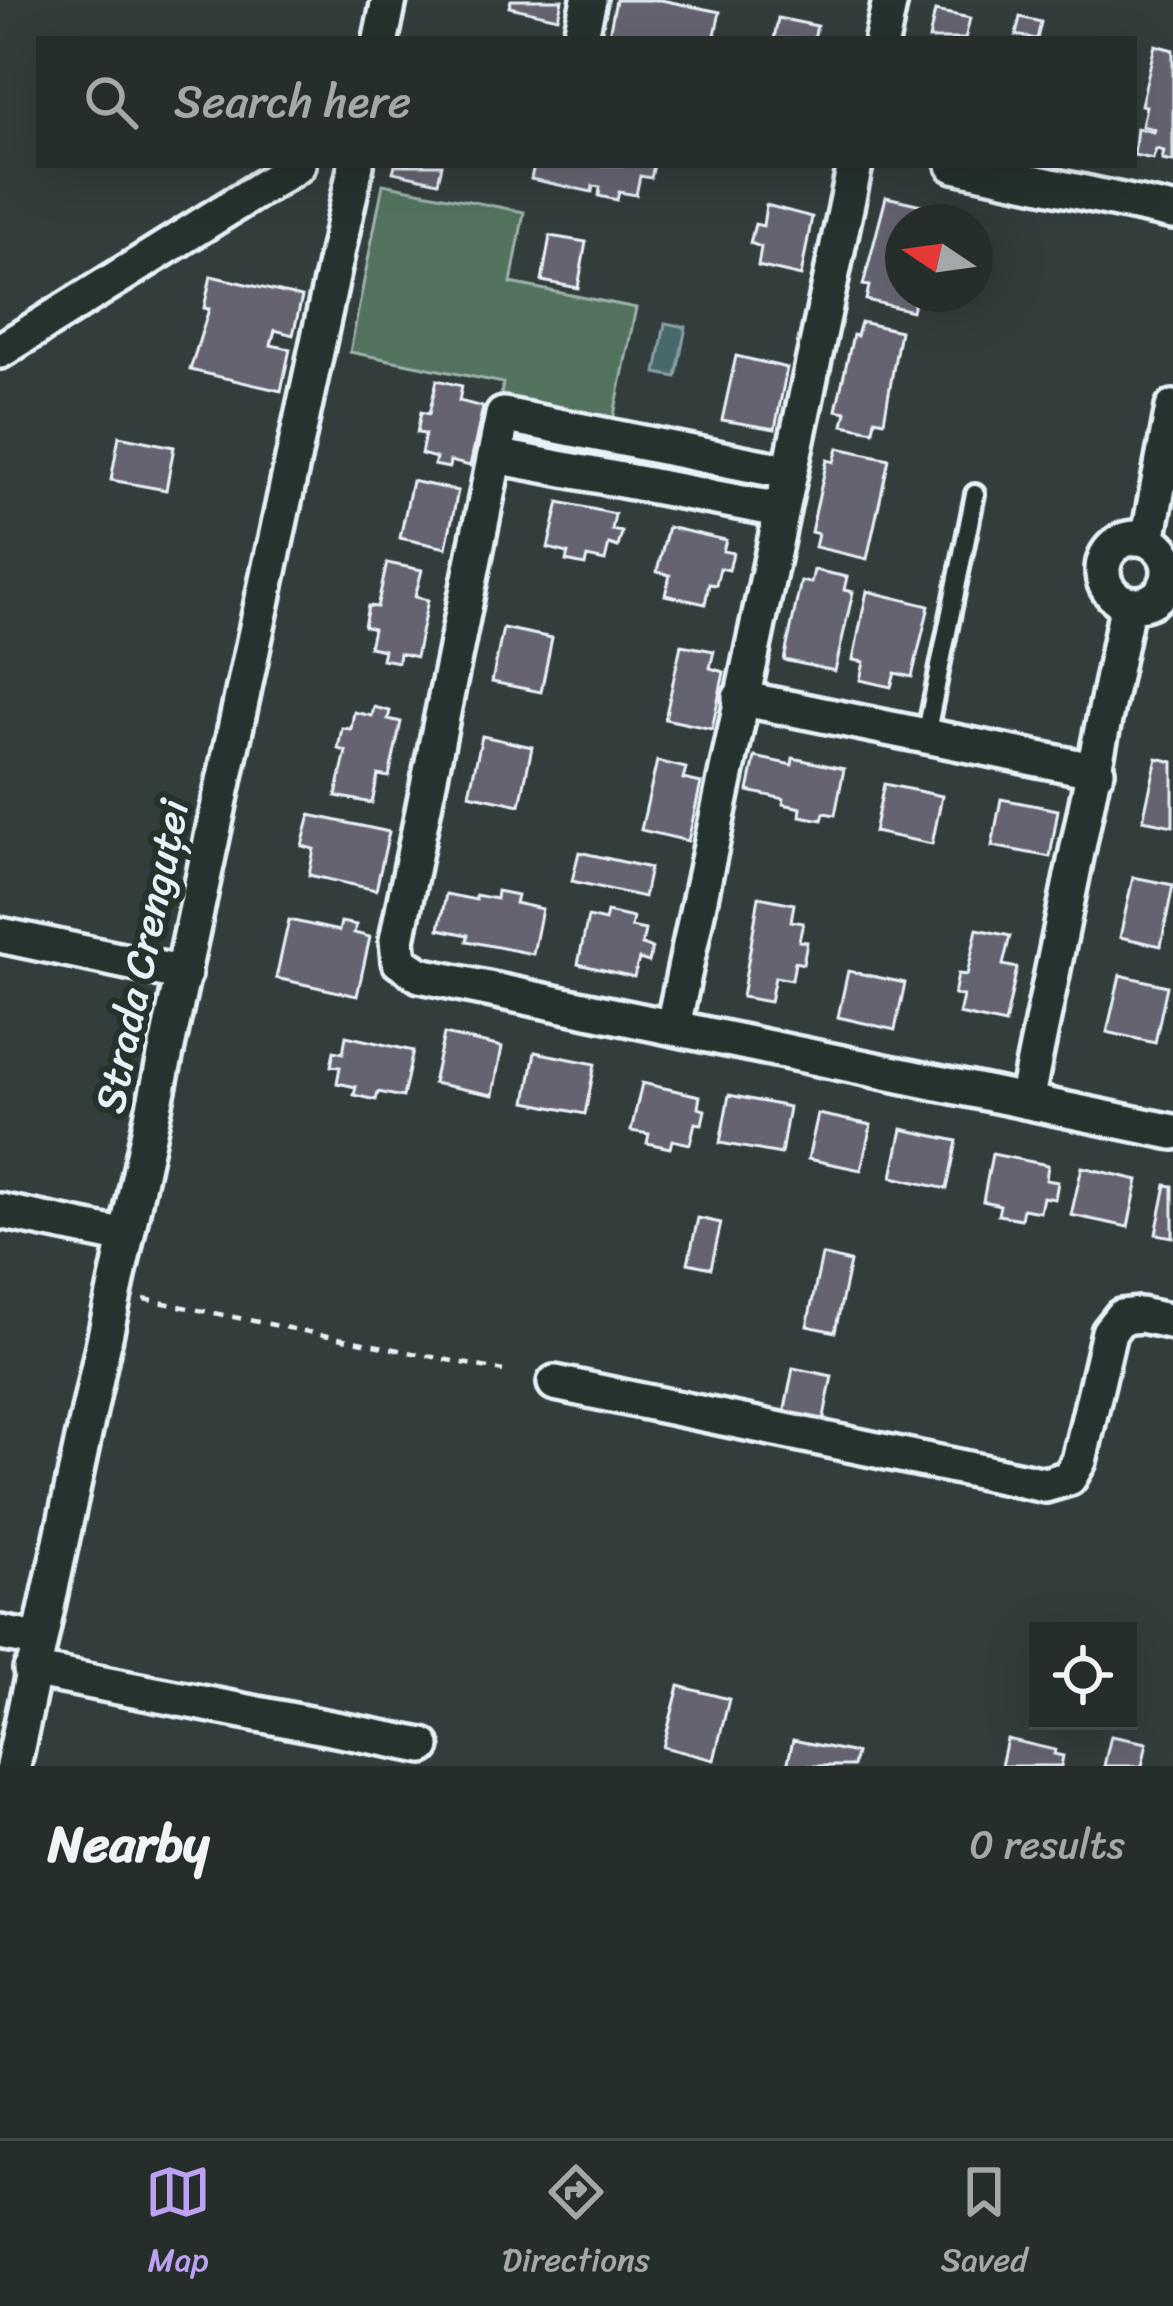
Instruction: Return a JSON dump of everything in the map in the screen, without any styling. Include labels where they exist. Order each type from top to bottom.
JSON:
[{"type":"street","points":[[382,36],[389,0]]},
{"type":"street","points":[[581,36],[589,0]]},
{"type":"street","points":[[883,36],[890,0]]},
{"type":"street","points":[[0,352],[293,168]]},
{"type":"street","name":"Strada Crenguței","points":[[13,1766],[355,168]]},
{"type":"street","points":[[673,1026],[854,168]]},
{"type":"street","points":[[968,168],[1173,212]]},
{"type":"street","points":[[1162,551],[1129,538],[1118,543],[1103,561],[1107,588],[1128,604],[1167,594],[1162,551],[1173,408]]},
{"type":"street","points":[[788,472],[503,415],[397,940],[399,961],[420,975],[1173,1132]]},
{"type":"street","points":[[495,456],[780,510]]},
{"type":"street","points":[[1026,1101],[1128,604]]},
{"type":"street","points":[[740,698],[1096,771]]},
{"type":"street","points":[[0,935],[184,974]]},
{"type":"street","points":[[0,1210],[126,1237]]},
{"type":"street","points":[[555,1383],[1045,1485],[1070,1478],[1079,1461],[1109,1331],[1121,1317],[1141,1315],[1173,1322]]},
{"type":"street","points":[[0,1633],[35,1655],[423,1746]]},
{"type":"lane","points":[[0,328],[34,330]]},
{"type":"lane","points":[[926,736],[975,494]]},
{"type":"path","points":[[115,1293],[503,1371]]},
{"type":"green space","points":[[383,184],[524,212],[511,283],[636,308],[611,430],[499,408],[503,383],[350,352]]},
{"type":"water","points":[[665,323],[686,327],[676,377],[656,373]]},
{"type":"building","points":[[511,0],[562,0],[558,18],[509,7]]},
{"type":"building","points":[[616,0],[661,0],[720,12],[718,36],[609,36]]},
{"type":"building","points":[[935,11],[970,18],[966,36],[930,36]]},
{"type":"building","points":[[1020,17],[1041,22],[1038,36],[1016,35]]},
{"type":"building","points":[[778,18],[817,26],[815,36],[775,36]]},
{"type":"building","points":[[1155,45],[1173,50],[1173,162],[1162,160],[1164,151],[1156,149],[1153,159],[1137,156],[1137,128],[1154,129],[1142,126],[1146,106],[1141,105]]},
{"type":"building","points":[[394,168],[441,168],[438,182],[393,172]]},
{"type":"building","points":[[533,168],[653,168],[651,178],[640,176],[636,195],[619,192],[617,200],[599,196],[600,187],[593,186],[592,192],[531,179]]},
{"type":"building","points":[[886,197],[917,204],[885,204],[885,305],[866,300],[869,286],[863,285]]},
{"type":"building","points":[[766,205],[812,217],[801,276],[758,266],[761,247],[750,243],[755,224],[763,226]]},
{"type":"building","points":[[550,236],[586,242],[578,288],[542,281]]},
{"type":"building","points":[[211,276],[302,297],[293,335],[275,330],[271,345],[290,349],[281,391],[190,370],[209,309],[204,308]]},
{"type":"building","points":[[861,322],[900,331],[884,421],[875,419],[873,431],[843,425],[846,412],[836,410],[853,335],[857,336]]},
{"type":"building","points":[[736,356],[787,368],[775,429],[722,420]]},
{"type":"building","points":[[437,380],[462,386],[459,401],[483,407],[470,466],[450,461],[449,468],[434,465],[436,458],[421,454],[425,434],[417,433],[421,412],[429,414]]},
{"type":"building","points":[[119,436],[174,447],[166,490],[111,480]]},
{"type":"building","points":[[838,448],[889,459],[867,559],[815,547],[818,534],[811,532],[827,460],[834,462]]},
{"type":"building","points":[[412,481],[458,491],[446,548],[400,538]]},
{"type":"building","points":[[559,502],[615,514],[612,530],[622,532],[618,547],[609,544],[605,561],[587,557],[585,565],[566,561],[568,553],[548,548]]},
{"type":"building","points":[[668,527],[726,540],[723,551],[733,553],[729,570],[720,568],[716,585],[709,584],[705,604],[665,595],[670,575],[657,572]]},
{"type":"building","points":[[387,563],[422,570],[415,597],[428,600],[416,657],[399,653],[398,662],[382,659],[384,650],[369,647],[373,629],[364,626],[368,606],[377,607]]},
{"type":"building","points":[[814,570],[847,577],[844,590],[853,592],[835,671],[784,660],[801,581],[811,583]]},
{"type":"building","points":[[867,591],[929,606],[912,677],[895,673],[891,687],[860,680],[864,662],[853,660]]},
{"type":"building","points":[[503,628],[552,638],[541,692],[492,682]]},
{"type":"building","points":[[681,645],[714,651],[710,668],[724,672],[712,729],[665,719]]},
{"type":"building","points":[[374,707],[390,711],[388,719],[401,722],[389,777],[378,775],[372,803],[336,796],[346,751],[338,749],[342,728],[351,729],[354,712],[372,716]]},
{"type":"building","points":[[482,736],[532,747],[520,805],[469,794]]},
{"type":"building","points":[[755,757],[792,765],[793,758],[844,769],[835,815],[824,813],[822,820],[800,816],[801,808],[783,804],[784,799],[748,791]]},
{"type":"building","points":[[1157,758],[1173,762],[1173,826],[1143,820]]},
{"type":"building","points":[[657,761],[686,768],[683,779],[701,783],[688,841],[641,830]]},
{"type":"building","points":[[884,784],[942,796],[932,844],[874,832]]},
{"type":"building","points":[[1001,799],[1058,810],[1050,857],[992,846]]},
{"type":"building","points":[[310,815],[389,832],[376,890],[309,875],[314,849],[302,846]]},
{"type":"building","points":[[579,852],[650,868],[644,897],[572,881]]},
{"type":"building","points":[[1133,877],[1173,885],[1161,946],[1120,937]]},
{"type":"building","points":[[497,891],[517,895],[515,903],[542,909],[533,954],[467,941],[468,935],[439,929],[446,894],[496,899]]},
{"type":"building","points":[[759,897],[794,904],[791,921],[803,923],[799,941],[807,942],[803,964],[795,962],[792,980],[775,977],[770,1002],[742,997]]},
{"type":"building","points":[[607,912],[633,918],[631,927],[645,930],[642,945],[652,948],[649,962],[639,959],[634,977],[578,964],[588,917],[605,921]]},
{"type":"building","points":[[289,920],[339,931],[341,922],[356,925],[354,933],[370,937],[357,996],[276,978]]},
{"type":"building","points":[[977,929],[1010,936],[1003,965],[1017,968],[1005,1024],[959,1014],[963,996],[954,995],[958,974],[967,975]]},
{"type":"building","points":[[848,971],[905,983],[895,1030],[838,1017]]},
{"type":"building","points":[[1120,975],[1167,986],[1155,1043],[1107,1032]]},
{"type":"building","points":[[444,1034],[502,1047],[493,1095],[433,1083]]},
{"type":"building","points":[[346,1036],[413,1051],[403,1097],[378,1092],[376,1100],[354,1095],[356,1087],[337,1083],[340,1067],[331,1066],[334,1051],[343,1053]]},
{"type":"building","points":[[535,1052],[595,1064],[585,1114],[526,1102]]},
{"type":"building","points":[[642,1083],[700,1096],[698,1108],[705,1110],[702,1124],[695,1123],[690,1144],[672,1140],[670,1148],[647,1143],[649,1134],[631,1131]]},
{"type":"building","points":[[729,1095],[789,1107],[781,1154],[720,1143]]},
{"type":"building","points":[[818,1114],[871,1125],[861,1170],[808,1159]]},
{"type":"building","points":[[902,1129],[957,1141],[947,1189],[892,1177]]},
{"type":"building","points":[[992,1154],[1048,1165],[1046,1180],[1058,1182],[1055,1199],[1043,1197],[1040,1212],[1023,1209],[1021,1219],[998,1215],[1000,1205],[983,1201]]},
{"type":"building","points":[[1082,1167],[1138,1180],[1128,1227],[1071,1215]]},
{"type":"building","points":[[1166,1185],[1173,1186],[1173,1237],[1156,1234]]},
{"type":"building","points":[[698,1218],[721,1223],[711,1268],[688,1263]]},
{"type":"building","points":[[822,1255],[850,1262],[835,1332],[807,1326]]},
{"type":"building","points":[[793,1368],[832,1376],[823,1422],[784,1414]]},
{"type":"building","points":[[679,1686],[729,1699],[714,1760],[663,1747]]},
{"type":"building","points":[[1111,1736],[1147,1743],[1142,1766],[1104,1766]]},
{"type":"building","points":[[1007,1739],[1055,1750],[1054,1754],[1063,1756],[1061,1766],[1001,1766]]},
{"type":"building","points":[[793,1740],[856,1753],[853,1766],[787,1766]]}]
